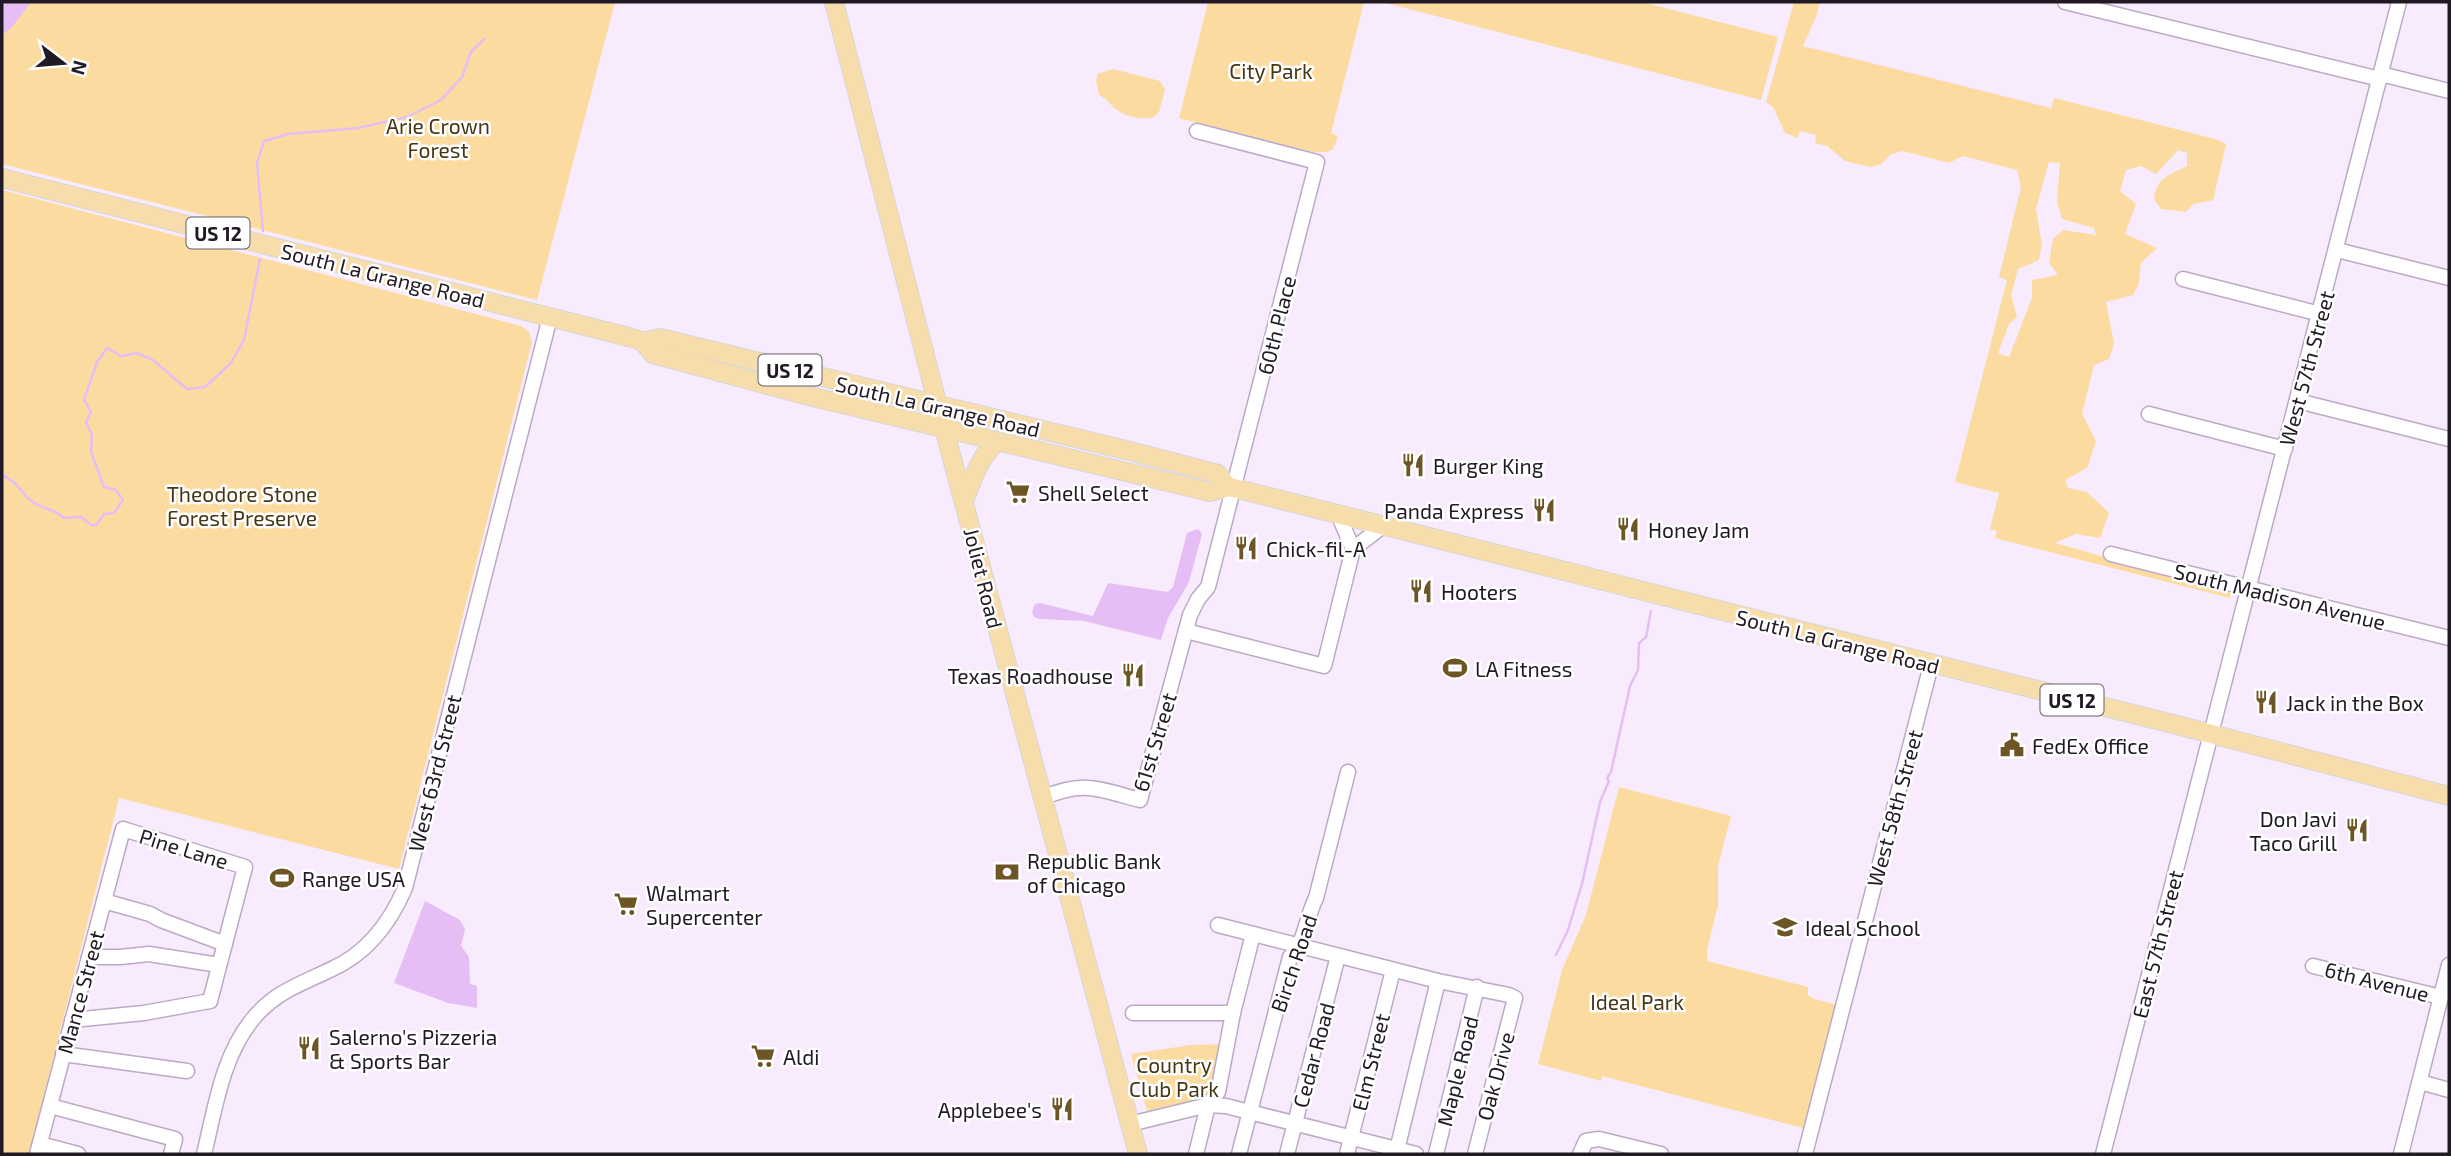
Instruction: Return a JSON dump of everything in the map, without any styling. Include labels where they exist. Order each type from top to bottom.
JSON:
[{"type":"main road","name":"Joliet Road","points":[[834,2],[938,406],[1138,1154]]},
{"type":"main road","name":"South La Grange Road","points":[[2,178],[643,342],[660,338],[1130,451],[1219,474],[1231,487]]},
{"type":"main road","name":"South La Grange Road","points":[[643,342],[653,354],[806,395],[1210,492],[1231,487],[2449,796]]},
{"type":"main road","points":[[964,501],[977,467],[988,449],[997,442]]},
{"type":"street","points":[[2065,2],[2449,91]]},
{"type":"street","name":"West 57th Street","points":[[2211,734],[2399,2]]},
{"type":"street","name":"60th Place","points":[[1196,131],[1317,162],[1231,487]]},
{"type":"street","points":[[2337,250],[2449,278]]},
{"type":"street","points":[[2183,279],[2320,314]]},
{"type":"street","name":"West 63rd Street","points":[[204,1154],[230,1054],[253,1018],[268,1003],[297,983],[332,969],[363,949],[377,936],[405,888],[550,317]]},
{"type":"street","points":[[2298,401],[2449,439]]},
{"type":"street","points":[[2149,414],[2285,449]]},
{"type":"street","name":"61st Street","points":[[1042,798],[1063,789],[1084,786],[1140,800],[1186,631],[1198,599],[1208,587],[1231,487]]},
{"type":"street","points":[[1186,631],[1324,666],[1353,549],[1338,514]]},
{"type":"street","points":[[1353,549],[1383,526]]},
{"type":"street","name":"South Madison Avenue","points":[[2111,554],[2449,638]]},
{"type":"street","name":"West 58th Street","points":[[1805,1154],[1931,665]]},
{"type":"street","name":"East 57th Street","points":[[2103,1154],[2211,734]]},
{"type":"street","name":"Birch Road","points":[[1239,1154],[1290,957],[1300,946],[1308,914],[1316,898],[1348,772]]},
{"type":"street","name":"Pine Lane","points":[[123,829],[245,867],[225,944]]},
{"type":"street","name":"Mance Street","points":[[38,1149],[123,829]]},
{"type":"street","points":[[72,1020],[144,1013],[210,1001],[225,944],[150,914],[104,901]]},
{"type":"street","points":[[1218,925],[1438,981],[1477,987]]},
{"type":"street","points":[[1196,1154],[1208,1105],[1218,1092],[1252,934]]},
{"type":"street","points":[[89,957],[149,954],[219,965]]},
{"type":"street","name":"Cedar Road","points":[[1287,1154],[1338,956]]},
{"type":"street","points":[[2401,1154],[2449,965]]},
{"type":"street","name":"6th Avenue","points":[[2313,966],[2441,997]]},
{"type":"street","name":"Elm Street","points":[[1347,1154],[1393,970]]},
{"type":"street","points":[[1397,1152],[1438,981]]},
{"type":"street","name":"Oak Drive","points":[[1475,1154],[1515,998],[1477,987]]},
{"type":"street","name":"Maple Road","points":[[1436,1154],[1477,987]]},
{"type":"street","points":[[1133,1013],[1233,1013]]},
{"type":"street","points":[[64,1054],[187,1071]]},
{"type":"street","points":[[2420,1082],[2449,1090]]},
{"type":"street","points":[[1130,1124],[1208,1105],[1226,1106],[1397,1152],[1416,1154]]},
{"type":"street","points":[[50,1106],[175,1139],[171,1154]]},
{"type":"street","points":[[1583,1147],[1599,1139],[1661,1154]]},
{"type":"street","points":[[38,1149],[78,1154]]},
{"type":"green space","name":"Arie Crown Forest","points":[[2,2],[615,2],[537,300],[2,164]]},
{"type":"green space","name":"City Park","points":[[1208,2],[1364,2],[1331,133],[1338,136],[1333,149],[1313,152],[1179,118]]},
{"type":"green space","points":[[1382,2],[1642,2],[1778,37],[1761,100]]},
{"type":"green space","points":[[1794,2],[1820,2],[1803,46],[2051,108],[2054,98],[2226,144],[2213,200],[2193,204],[2186,212],[2161,209],[2154,199],[2157,186],[2161,182],[2187,166],[2187,153],[2178,150],[2156,174],[2141,166],[2126,170],[2120,191],[2136,204],[2125,234],[2157,248],[2141,263],[2139,283],[2133,295],[2106,302],[2114,344],[2109,359],[2094,365],[2082,413],[2096,442],[2087,468],[2065,480],[2068,488],[2087,492],[2109,513],[2100,538],[2076,534],[2055,543],[2231,592],[2230,598],[1995,538],[1997,531],[1990,529],[1999,493],[1955,482],[2007,280],[1999,277],[2021,187],[2017,170],[1963,156],[1949,163],[1903,151],[1891,154],[1881,164],[1871,167],[1845,161],[1827,146],[1815,143],[1816,135],[1800,131],[1798,138],[1785,133],[1773,107],[1766,102]],"holes":[[[2049,162],[2060,163],[2057,202],[2062,219],[2094,228],[2096,235],[2063,230],[2053,239],[2049,263],[2058,275],[2032,280],[2032,298],[2009,357],[1998,353],[2009,324],[2017,317],[2011,295],[2018,269],[2039,260],[2042,245],[2036,209]]]},
{"type":"green space","points":[[1113,69],[1160,81],[1165,90],[1159,112],[1154,117],[1140,118],[1124,114],[1099,95],[1096,81],[1098,74]]},
{"type":"green space","name":"Theodore Stone Forest Preserve","points":[[2,190],[521,326],[529,332],[532,342],[399,869],[119,798],[29,1154],[2,1154]]},
{"type":"green space","name":"Ideal Park","points":[[1619,787],[1731,816],[1718,866],[1718,905],[1707,949],[1707,961],[1808,987],[1808,995],[1814,999],[1838,1005],[1807,1129],[1602,1076],[1601,1081],[1538,1064],[1562,970],[1586,915]]},
{"type":"green space","name":"Country Club Park","points":[[1226,1044],[1218,1081],[1200,1099],[1147,1111],[1131,1054],[1191,1045]]},
{"type":"shaded area","points":[[2,2],[31,2],[12,27],[2,35]]},
{"type":"shaded area","points":[[1198,529],[1202,534],[1189,582],[1168,618],[1161,640],[1084,621],[1034,617],[1032,612],[1035,604],[1040,603],[1093,616],[1108,583],[1168,592],[1173,587],[1187,533]]},
{"type":"shaded area","points":[[425,901],[460,920],[465,929],[461,946],[469,957],[470,984],[477,986],[477,1008],[448,1003],[394,983]]},
{"type":"waterway","points":[[263,231],[257,163],[264,141],[288,134],[358,128],[407,117],[441,100],[462,77],[471,52],[484,39]]},
{"type":"waterway","points":[[2,475],[14,482],[32,502],[64,518],[81,517],[91,525],[96,525],[104,514],[114,513],[123,500],[116,490],[104,487],[91,452],[92,435],[86,422],[91,412],[84,400],[97,362],[107,348],[121,356],[137,353],[153,360],[187,389],[205,387],[231,363],[244,340],[260,259]]},
{"type":"waterway","points":[[1556,955],[1568,930],[1582,884],[1630,686],[1638,670],[1639,643],[1646,637],[1651,611]]},
{"type":"place","name":"Burger King","points":[[1413,465]]},
{"type":"place","name":"Shell Select","points":[[1018,492]]},
{"type":"place","name":"Panda Express","points":[[1544,510]]},
{"type":"place","name":"Honey Jam","points":[[1628,529]]},
{"type":"place","name":"Chick-fil-A","points":[[1246,548]]},
{"type":"place","name":"Hooters","points":[[1421,591]]},
{"type":"place","name":"LA Fitness","points":[[1455,668]]},
{"type":"place","name":"Texas Roadhouse","points":[[1133,675]]},
{"type":"place","name":"Jack in the Box","points":[[2266,702]]},
{"type":"place","name":"FedEx Office","points":[[2012,745]]},
{"type":"place","name":"Don Javi Taco Grill","points":[[2357,830]]},
{"type":"place","name":"Republic Bank of Chicago","points":[[1007,872]]},
{"type":"place","name":"Range USA","points":[[282,878]]},
{"type":"place","name":"Walmart Supercenter","points":[[626,904]]},
{"type":"place","name":"Ideal School","points":[[1785,927]]},
{"type":"place","name":"Salerno's Pizzeria & Sports Bar","points":[[309,1048]]},
{"type":"place","name":"Aldi","points":[[763,1056]]},
{"type":"place","name":"Applebee's","points":[[1062,1109]]}]
